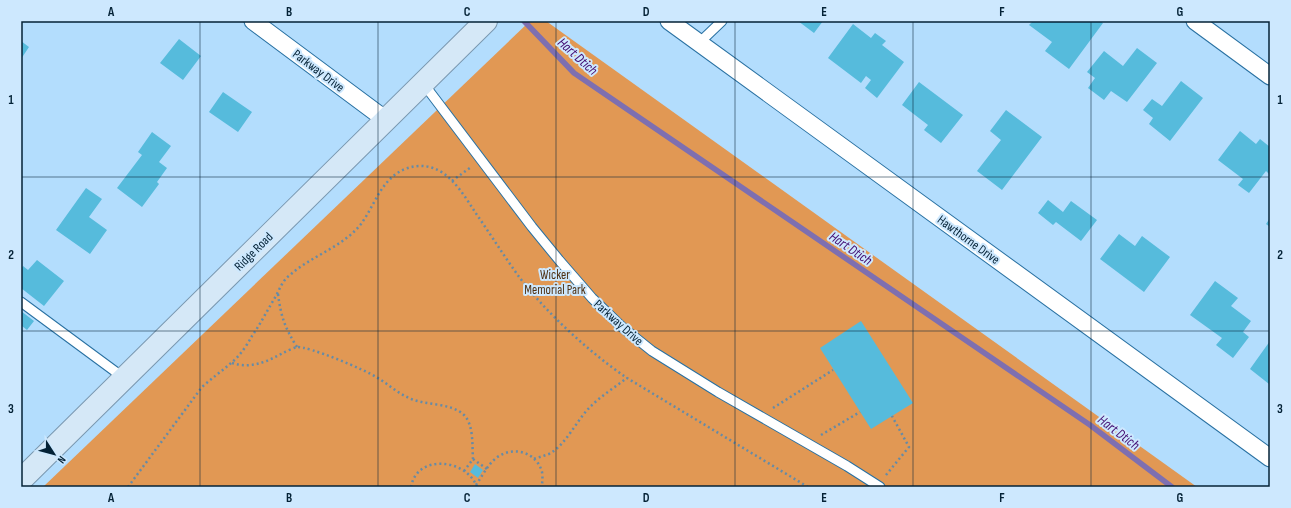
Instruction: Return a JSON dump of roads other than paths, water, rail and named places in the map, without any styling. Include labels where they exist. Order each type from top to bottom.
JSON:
[{"type":"main road","name":"Ridge Road","points":[[21,480],[484,23]]},
{"type":"street","name":"Parkway Drive","points":[[253,21],[386,120]]},
{"type":"street","name":"Hawthorne Drive","points":[[669,21],[1270,458]]},
{"type":"street","points":[[1195,21],[1270,76]]},
{"type":"lane","points":[[699,43],[722,21]]},
{"type":"lane","name":"Parkway Drive","points":[[423,83],[559,260],[592,298],[622,327],[652,351],[718,392],[879,486]]},
{"type":"lane","points":[[21,302],[124,378]]},
{"type":"waterway","name":"Hart Dtich","points":[[524,21],[574,73],[1090,425],[1172,487]]},
{"type":"park label","name":"Wicker Memorial Park","points":[[555,282]]}]
